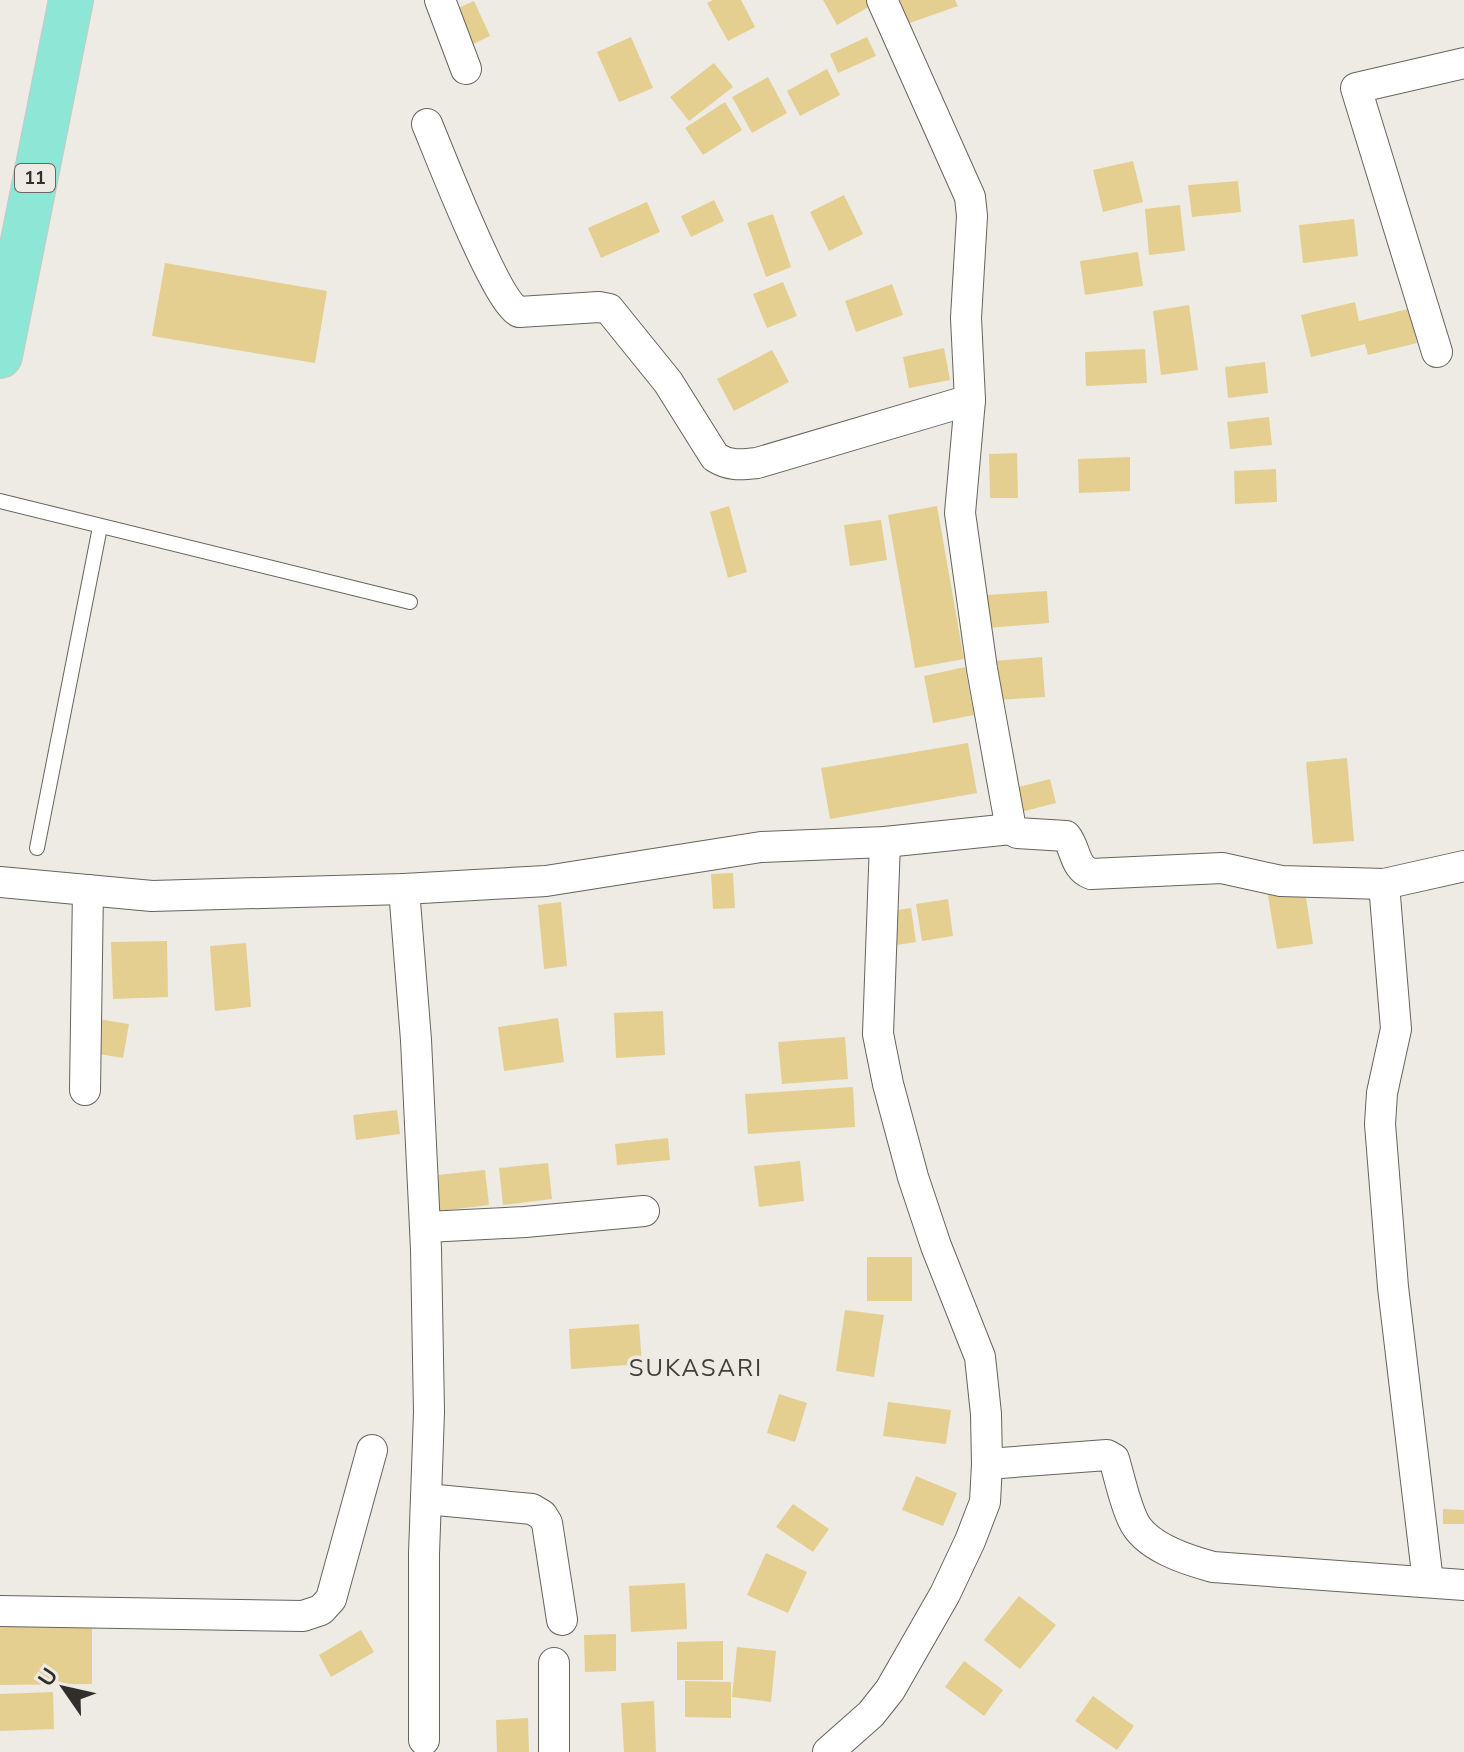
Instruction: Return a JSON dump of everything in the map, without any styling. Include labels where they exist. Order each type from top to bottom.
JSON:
[{"type":"highway","name":"11","points":[[0,356],[71,0]]},
{"type":"street","points":[[440,0],[466,69]]},
{"type":"street","points":[[882,0],[970,197],[972,216],[966,318],[970,400],[960,513],[982,669],[1011,829]]},
{"type":"street","points":[[1437,352],[1356,88],[1464,63]]},
{"type":"street","points":[[427,124],[495,280],[513,309],[519,312],[609,309],[668,382],[715,457],[724,463],[757,463],[970,400]]},
{"type":"street","points":[[0,882],[152,896],[404,889],[546,881],[761,847],[885,842],[1011,829],[1017,833],[1066,836],[1078,863],[1091,874],[1222,868],[1281,881],[1384,884],[1464,866]]},
{"type":"street","points":[[828,1752],[871,1714],[890,1690],[945,1594],[985,1502],[986,1414],[980,1357],[936,1246],[913,1177],[878,1034],[885,842]]},
{"type":"street","points":[[1384,884],[1396,1029],[1382,1093],[1380,1124],[1393,1287],[1428,1582]]},
{"type":"street","points":[[404,889],[426,1227],[429,1412],[424,1740]]},
{"type":"street","points":[[85,1090],[88,890]]},
{"type":"street","points":[[426,1227],[644,1211]]},
{"type":"street","points":[[0,1611],[303,1616],[321,1610],[331,1599],[372,1450]]},
{"type":"street","points":[[987,1464],[1107,1455],[1114,1459],[1134,1522],[1143,1534],[1188,1560],[1201,1564],[1464,1585]]},
{"type":"street","points":[[426,1499],[532,1509],[542,1515],[547,1523],[562,1620]]},
{"type":"street","points":[[554,1663],[554,1752]]},
{"type":"lane","points":[[0,501],[23,504],[100,527],[410,602]]},
{"type":"lane","points":[[37,848],[100,527]]},
{"type":"building","points":[[713,0],[741,0],[755,27],[728,41],[707,3]]},
{"type":"building","points":[[823,0],[870,0],[872,5],[837,25]]},
{"type":"building","points":[[895,0],[955,0],[958,6],[904,25]]},
{"type":"building","points":[[474,1],[490,36],[465,48],[449,12]]},
{"type":"building","points":[[631,37],[653,88],[619,102],[597,52]]},
{"type":"building","points":[[867,37],[876,56],[838,73],[830,54]]},
{"type":"building","points":[[714,63],[733,87],[689,121],[670,97]]},
{"type":"building","points":[[827,69],[840,95],[800,116],[787,91]]},
{"type":"building","points":[[768,77],[787,113],[752,133],[732,97]]},
{"type":"building","points":[[725,102],[742,130],[703,155],[685,128]]},
{"type":"building","points":[[1133,161],[1143,202],[1103,212],[1093,170]]},
{"type":"building","points":[[1238,181],[1241,212],[1192,217],[1188,185]]},
{"type":"building","points":[[844,195],[863,234],[829,251],[810,212]]},
{"type":"building","points":[[714,200],[724,221],[691,237],[681,216]]},
{"type":"building","points":[[647,202],[660,232],[601,258],[588,228]]},
{"type":"building","points":[[1180,205],[1185,251],[1149,255],[1145,209]]},
{"type":"building","points":[[773,214],[791,267],[766,277],[747,223]]},
{"type":"building","points":[[1354,219],[1358,256],[1303,263],[1299,225]]},
{"type":"building","points":[[1138,252],[1143,286],[1085,295],[1080,261]]},
{"type":"building","points":[[165,263],[327,291],[315,363],[152,336]]},
{"type":"building","points":[[783,282],[797,316],[767,328],[753,294]]},
{"type":"building","points":[[892,284],[903,315],[856,332],[845,301]]},
{"type":"building","points":[[1355,302],[1359,321],[1408,309],[1417,343],[1368,355],[1365,344],[1311,357],[1301,315]]},
{"type":"building","points":[[1189,305],[1198,370],[1161,375],[1153,311]]},
{"type":"building","points":[[944,348],[950,380],[909,388],[903,357]]},
{"type":"building","points":[[1145,349],[1147,383],[1086,386],[1085,352]]},
{"type":"building","points":[[772,350],[789,382],[734,411],[717,379]]},
{"type":"building","points":[[1265,362],[1268,393],[1228,398],[1225,367]]},
{"type":"building","points":[[1269,417],[1272,445],[1230,449],[1227,422]]},
{"type":"building","points":[[1017,453],[1018,498],[990,498],[989,454]]},
{"type":"building","points":[[1130,457],[1130,491],[1079,493],[1078,459]]},
{"type":"building","points":[[1276,469],[1277,502],[1235,504],[1234,471]]},
{"type":"building","points":[[729,506],[747,572],[728,578],[710,512]]},
{"type":"building","points":[[937,506],[964,659],[915,668],[888,515]]},
{"type":"building","points":[[881,520],[887,560],[850,566],[844,525]]},
{"type":"building","points":[[1047,591],[1049,623],[988,628],[986,595]]},
{"type":"building","points":[[1042,657],[1045,697],[997,700],[994,661]]},
{"type":"building","points":[[965,667],[974,715],[933,723],[924,676]]},
{"type":"building","points":[[968,743],[977,793],[830,819],[821,768]]},
{"type":"building","points":[[1347,758],[1354,841],[1313,844],[1306,762]]},
{"type":"building","points":[[1050,779],[1056,803],[1017,813],[1011,789]]},
{"type":"building","points":[[733,873],[735,908],[713,909],[711,874]]},
{"type":"building","points":[[1304,884],[1313,944],[1277,949],[1267,890]]},
{"type":"building","points":[[948,899],[953,936],[922,941],[916,904]]},
{"type":"building","points":[[561,902],[567,966],[544,969],[538,905]]},
{"type":"building","points":[[911,908],[916,942],[889,946],[884,912]]},
{"type":"building","points":[[167,941],[168,997],[113,999],[111,942]]},
{"type":"building","points":[[246,943],[251,1007],[215,1011],[210,946]]},
{"type":"building","points":[[663,1011],[665,1055],[616,1058],[614,1013]]},
{"type":"building","points":[[558,1018],[564,1062],[504,1071],[498,1027]]},
{"type":"building","points":[[98,1019],[129,1024],[123,1058],[93,1053]]},
{"type":"building","points":[[845,1037],[848,1079],[782,1084],[778,1042]]},
{"type":"building","points":[[853,1087],[855,1127],[748,1134],[745,1094]]},
{"type":"building","points":[[397,1110],[400,1134],[356,1140],[353,1115]]},
{"type":"building","points":[[668,1138],[670,1160],[617,1165],[615,1144]]},
{"type":"building","points":[[800,1161],[804,1201],[759,1207],[754,1166]]},
{"type":"building","points":[[548,1163],[552,1199],[503,1205],[499,1168]]},
{"type":"building","points":[[485,1170],[489,1205],[432,1212],[428,1176]]},
{"type":"building","points":[[867,1257],[912,1257],[912,1301],[867,1301]]},
{"type":"building","points":[[845,1310],[884,1315],[874,1377],[836,1371]]},
{"type":"building","points":[[639,1324],[642,1364],[571,1369],[569,1329]]},
{"type":"building","points":[[779,1394],[807,1403],[795,1442],[767,1433]]},
{"type":"building","points":[[888,1402],[951,1410],[946,1444],[883,1436]]},
{"type":"building","points":[[916,1476],[957,1493],[943,1526],[902,1510]]},
{"type":"building","points":[[793,1504],[829,1529],[813,1552],[776,1527]]},
{"type":"building","points":[[1443,1509],[1464,1510],[1464,1524],[1443,1524]]},
{"type":"building","points":[[766,1553],[807,1572],[788,1613],[747,1595]]},
{"type":"building","points":[[685,1583],[687,1629],[631,1632],[629,1586]]},
{"type":"building","points":[[1019,1596],[1056,1625],[1020,1669],[984,1640]]},
{"type":"building","points":[[92,1622],[92,1684],[0,1685],[0,1623]]},
{"type":"building","points":[[361,1630],[374,1652],[331,1677],[319,1655]]},
{"type":"building","points":[[616,1634],[616,1671],[585,1672],[584,1635]]},
{"type":"building","points":[[723,1641],[723,1680],[677,1680],[677,1642]]},
{"type":"building","points":[[737,1647],[776,1651],[771,1702],[732,1697]]},
{"type":"building","points":[[964,1661],[1003,1690],[984,1716],[945,1687]]},
{"type":"building","points":[[685,1681],[731,1682],[731,1718],[685,1717]]},
{"type":"building","points":[[53,1692],[54,1729],[0,1731],[0,1694]]},
{"type":"building","points":[[1093,1696],[1134,1726],[1117,1750],[1075,1721]]},
{"type":"building","points":[[654,1701],[656,1752],[624,1752],[621,1703]]},
{"type":"building","points":[[528,1718],[529,1752],[497,1752],[496,1720]]},
{"type":"district","name":"SUKASARI","points":[[696,1368]]}]
